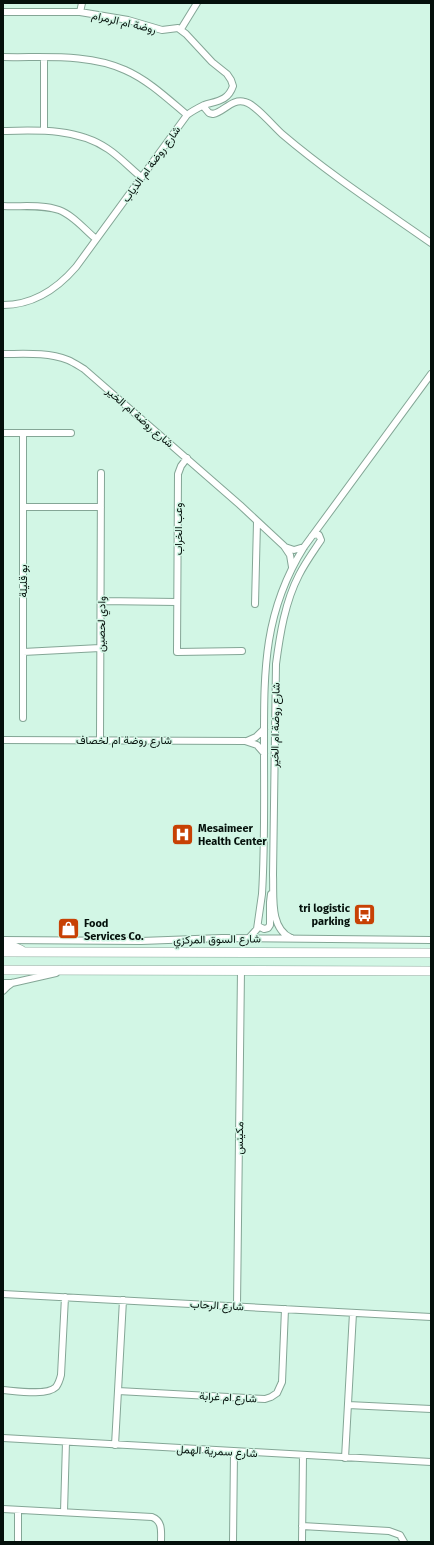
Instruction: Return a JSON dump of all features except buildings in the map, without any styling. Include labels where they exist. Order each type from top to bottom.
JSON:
[{"type":"main road","points":[[3,941],[23,952]]},
{"type":"main road","name":"شارع السوق المركزي","points":[[3,952],[431,953]]},
{"type":"main road","points":[[3,970],[431,971]]},
{"type":"street","points":[[80,12],[82,3]]},
{"type":"street","points":[[187,115],[203,106],[219,102],[232,90],[232,83],[227,74],[207,57],[180,29],[197,3]]},
{"type":"street","name":"روضة ام الرمرام","points":[[3,12],[80,12],[128,20],[162,30],[175,28],[180,29]]},
{"type":"street","name":"شارع روضة ام الذياب","points":[[3,57],[75,58],[100,62],[124,69],[145,81],[187,115],[66,279],[43,295],[16,305],[3,305]]},
{"type":"street","points":[[44,58],[44,130]]},
{"type":"street","points":[[203,106],[209,113],[212,114],[234,102],[241,101],[249,104],[281,133],[317,162],[431,243]]},
{"type":"street","points":[[3,131],[44,130],[82,137],[96,142],[108,149],[142,177]]},
{"type":"street","points":[[3,206],[35,207],[59,210],[96,239]]},
{"type":"street","name":"شارع روضة ام الخير","points":[[3,354],[38,354],[55,356],[69,360],[84,369],[187,458],[284,546],[290,555],[292,567]]},
{"type":"street","points":[[312,536],[431,374]]},
{"type":"street","points":[[3,433],[71,433]]},
{"type":"street","name":"بو قليلة","points":[[23,433],[23,718]]},
{"type":"street","name":"وعب الخراب","points":[[187,458],[178,474],[177,652],[242,651]]},
{"type":"street","name":"وادي لحصين","points":[[100,740],[100,648],[102,601],[101,473]]},
{"type":"street","points":[[23,507],[101,507]]},
{"type":"street","points":[[255,604],[257,522]]},
{"type":"street","name":"شارع روضة ام الخير","points":[[258,926],[263,884],[264,729],[266,662],[270,630],[278,599],[292,567],[304,547],[315,534],[319,536],[320,540],[299,574],[282,626],[276,677],[274,911],[277,923],[283,932],[292,938]]},
{"type":"street","points":[[284,546],[294,550],[304,547]]},
{"type":"street","points":[[102,601],[177,602]]},
{"type":"street","points":[[23,652],[100,648]]},
{"type":"street","points":[[245,741],[256,737],[264,729]]},
{"type":"street","name":"شارع روضة ام لخصاف","points":[[3,740],[245,741],[257,745],[264,753]]},
{"type":"street","points":[[249,938],[258,926],[264,929],[268,928],[270,925],[270,902],[273,888]]},
{"type":"street","name":"شارع السوق المركزي","points":[[3,941],[141,941],[249,938],[431,940]]},
{"type":"street","points":[[3,991],[12,984],[68,970]]},
{"type":"street","name":"مكينس","points":[[237,1306],[241,970]]},
{"type":"street","points":[[3,983],[12,984]]},
{"type":"street","name":"شارع الرحاب","points":[[3,1294],[431,1317]]},
{"type":"street","points":[[3,1390],[43,1392],[56,1386],[61,1375],[65,1297]]},
{"type":"street","points":[[115,1445],[123,1300]]},
{"type":"street","name":"شارع ام غرابة","points":[[118,1391],[265,1399],[271,1397],[277,1393],[282,1382],[284,1309]]},
{"type":"street","points":[[345,1458],[353,1313]]},
{"type":"street","points":[[348,1405],[431,1409]]},
{"type":"street","name":"شارع سمرية الهمل","points":[[3,1438],[431,1462]]},
{"type":"street","points":[[64,1512],[66,1442]]},
{"type":"street","points":[[233,1542],[234,1452]]},
{"type":"street","points":[[302,1542],[303,1456]]},
{"type":"street","points":[[3,1509],[152,1517],[156,1518],[161,1526],[161,1542]]},
{"type":"street","points":[[18,1510],[18,1542]]},
{"type":"street","points":[[302,1526],[389,1531],[400,1536],[404,1542]]},
{"type":"place","name":"Mesaimeer Health Center","points":[[183,834]]},
{"type":"place","name":"tri logistic parking","points":[[365,914]]},
{"type":"place","name":"Food Services Co.","points":[[69,929]]}]
